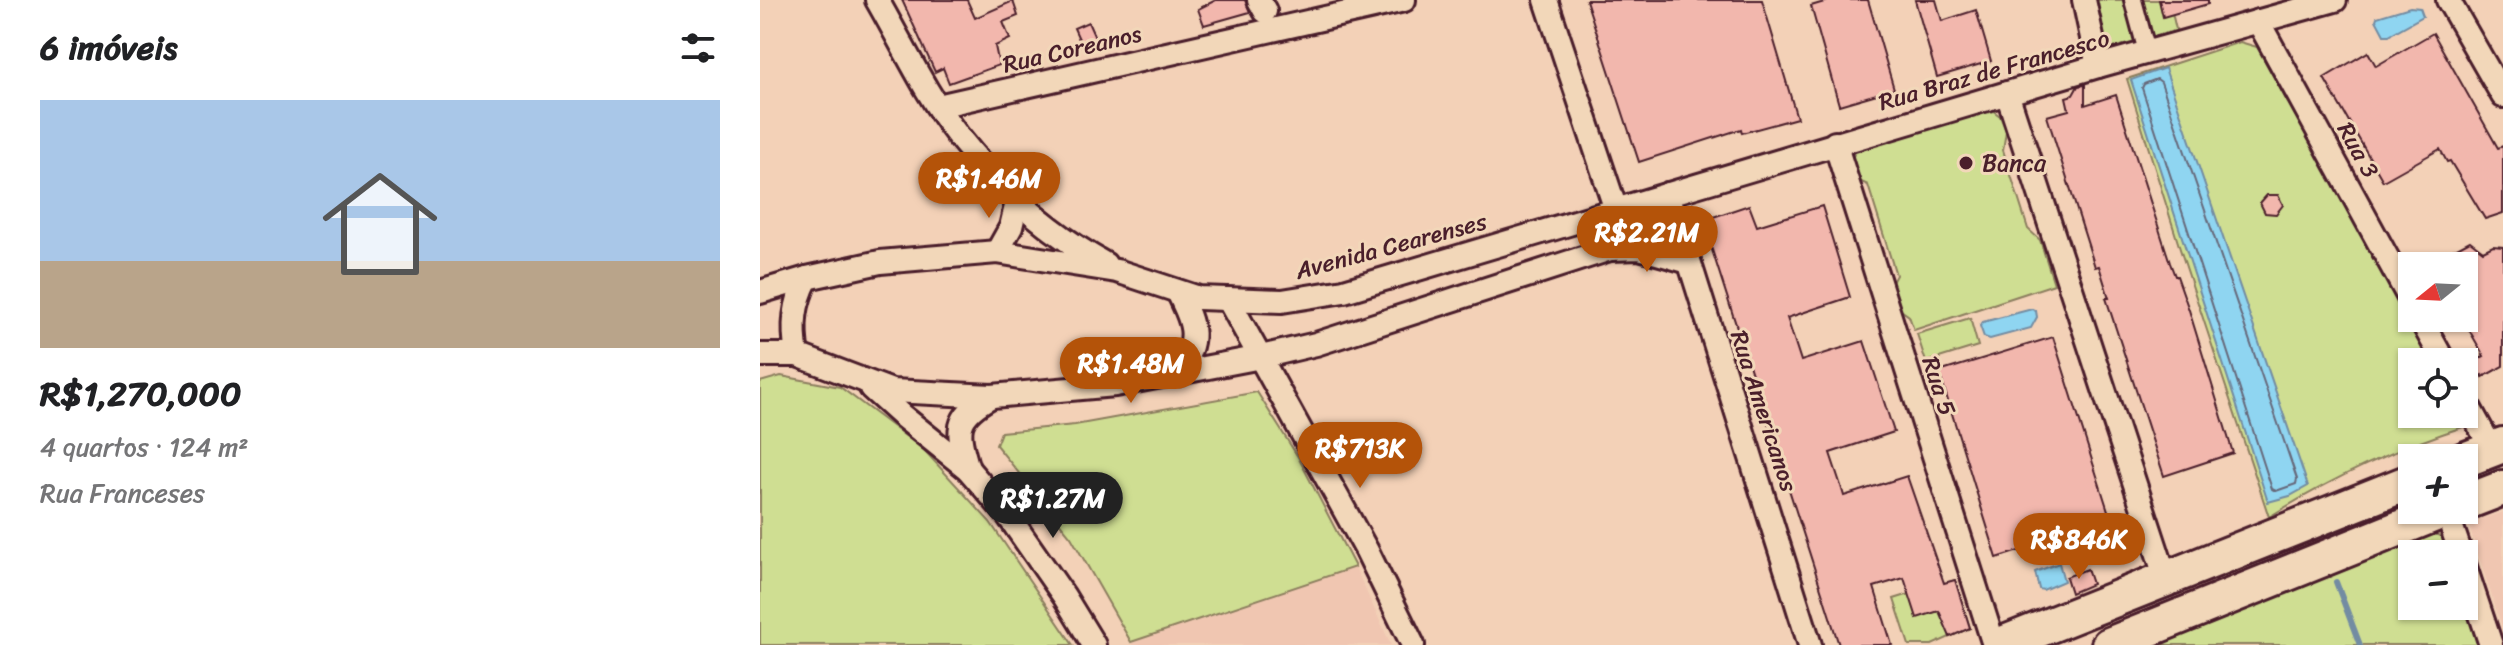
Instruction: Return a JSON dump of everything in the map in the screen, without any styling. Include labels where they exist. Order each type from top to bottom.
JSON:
[{"type":"main road","points":[[1997,645],[2398,487]]},
{"type":"main road","points":[[2478,498],[2503,488]]},
{"type":"main road","points":[[2109,645],[2410,524]]},
{"type":"street","points":[[877,0],[958,136],[1017,202],[1075,248],[1117,271]]},
{"type":"street","name":"Rua Coreanos","points":[[938,106],[1404,0]]},
{"type":"street","points":[[1546,0],[1616,210]]},
{"type":"street","points":[[2084,0],[2098,66]]},
{"type":"street","points":[[2133,0],[2147,52]]},
{"type":"street","name":"Rua Braz de Francesco","points":[[1668,194],[2098,66],[2335,0]]},
{"type":"street","points":[[2448,0],[2503,96]]},
{"type":"street","name":"Rua 3","points":[[2258,21],[2398,277]]},
{"type":"street","points":[[2007,93],[2166,579]]},
{"type":"street","name":"Rua 5","points":[[1835,143],[1997,645]]},
{"type":"street","points":[[760,355],[797,355],[892,391],[992,396],[1115,385],[1178,374],[1316,344],[1610,249],[1651,225],[1668,194]]},
{"type":"street","name":"Avenida Cearenses","points":[[760,292],[880,262],[997,252],[1117,271],[1199,298],[1282,301],[1344,291],[1668,194]]},
{"type":"street","name":"Rua Americanos","points":[[1668,194],[1810,645]]},
{"type":"street","points":[[997,252],[1011,227],[1017,202]]},
{"type":"street","points":[[1610,249],[1639,248],[1689,262]]},
{"type":"street","points":[[797,355],[793,332],[795,308],[807,278]]},
{"type":"street","points":[[1178,292],[1190,317],[1192,332],[1191,351],[1178,374]]},
{"type":"street","points":[[1228,299],[1367,551],[1413,645]]},
{"type":"street","points":[[864,381],[968,469],[1007,514],[1094,645]]},
{"type":"street","points":[[968,469],[961,446],[961,425],[968,411],[992,396]]},
{"type":"street","points":[[2476,428],[2486,451]]},
{"type":"street","points":[[2478,606],[2491,645]]},
{"type":"shaded area","points":[[2503,512],[2503,630],[2478,554],[2478,540],[2474,540],[2468,524],[2478,524],[2478,520]]},
{"type":"shaded area","points":[[1355,567],[1391,645],[1131,643]]},
{"type":"green space","points":[[2095,0],[2169,0],[2178,38],[2116,51],[2106,48]]},
{"type":"green space","points":[[2240,42],[2257,47],[2398,299],[2398,332],[2416,332],[2425,348],[2398,348],[2398,428],[2461,428],[2416,444],[2398,444],[2398,452],[2318,489],[2269,517],[2127,79]]},
{"type":"green space","points":[[1988,107],[2000,116],[2006,131],[2003,150],[2028,229],[2040,240],[2054,284],[1914,330],[1909,316],[1898,308],[1890,286],[1896,275],[1868,185],[1857,180],[1851,160],[1856,150]]},
{"type":"green space","points":[[1970,318],[1978,346],[1926,362],[1917,334]]},
{"type":"green space","points":[[781,376],[840,387],[924,450],[990,522],[1073,645],[760,645],[760,382]]},
{"type":"green space","points":[[1257,392],[1298,457],[1355,567],[1131,642],[1071,537],[996,445],[1001,432],[1075,425]]},
{"type":"green space","points":[[2431,533],[2447,540],[2414,540]]},
{"type":"green space","points":[[2398,546],[2398,620],[2473,620],[2481,645],[2157,645]]},
{"type":"green space","points":[[1955,580],[1970,628],[1932,645],[1909,645],[1894,599]]},
{"type":"water","points":[[2410,7],[2420,8],[2423,16],[2384,35],[2377,17]]},
{"type":"water","points":[[2165,68],[2308,486],[2290,496],[2268,502],[2131,80]]},
{"type":"water","points":[[2032,309],[2037,317],[2031,328],[1990,339],[1984,337],[1980,326],[1983,322]]},
{"type":"water","points":[[2059,563],[2064,581],[2039,589],[2035,572]]},
{"type":"building","points":[[902,0],[967,0],[975,18],[1013,1],[1018,16],[1003,22],[1010,39],[995,46],[999,65],[949,83],[943,68],[935,72]]},
{"type":"building","points":[[1216,0],[1245,0],[1250,12],[1204,25],[1198,9]]},
{"type":"building","points":[[1586,0],[1762,0],[1797,118],[1742,133],[1741,129],[1639,162]]},
{"type":"building","points":[[1831,0],[1868,0],[1894,89],[1839,105],[1811,6]]},
{"type":"building","points":[[1915,0],[1936,0],[1942,21],[1976,10],[1991,61],[1937,77]]},
{"type":"building","points":[[2159,0],[2208,0],[2208,4],[2163,17]]},
{"type":"building","points":[[1088,22],[1096,40],[1082,46],[1074,28]]},
{"type":"building","points":[[2433,33],[2498,148],[2503,146],[2503,213],[2485,219],[2440,149],[2383,181],[2324,78],[2368,52],[2376,66]]},
{"type":"building","points":[[2085,85],[2085,105],[2116,95],[2170,263],[2189,310],[2233,453],[2164,476],[2106,298],[2109,298],[2099,266],[2095,267],[2047,116],[2069,110],[2066,97],[2073,95],[2078,86]]},
{"type":"building","points":[[2267,195],[2278,195],[2283,205],[2276,214],[2265,213],[2260,203]]},
{"type":"building","points":[[1749,205],[1757,226],[1822,206],[1850,297],[1787,318],[1801,361],[1864,341],[1894,432],[1830,453],[1844,496],[1907,476],[1944,583],[1955,580],[1970,628],[1950,637],[1939,611],[1917,618],[1904,578],[1874,587],[1892,645],[1839,645],[1704,225],[1704,220]]},
{"type":"building","points":[[2470,241],[2483,251],[2493,246],[2503,247],[2503,366],[2483,377],[2478,374],[2478,359],[2484,356],[2470,332],[2478,332],[2478,252],[2449,252]]},
{"type":"building","points":[[2053,337],[2110,517],[2049,535],[2050,541],[1997,558],[1939,372]]},
{"type":"building","points":[[2087,569],[2092,584],[2071,593],[2066,577]]},
{"type":"waterway","points":[[2336,582],[2360,645]]},
{"type":"place","name":"Banca","points":[[1966,163]]}]
